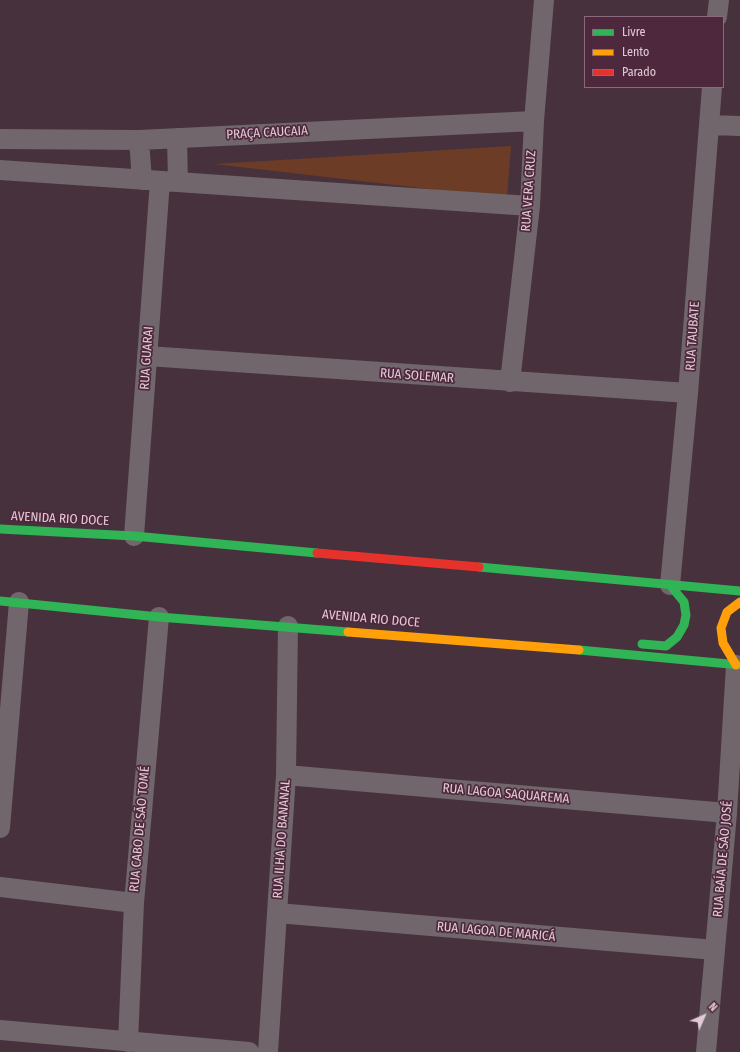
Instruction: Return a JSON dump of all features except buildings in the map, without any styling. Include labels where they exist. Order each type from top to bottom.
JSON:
[{"type":"main road","name":"AVENIDA RIO DOCE","points":[[0,529],[134,536],[740,591]]},
{"type":"main road","points":[[635,643],[666,646],[677,637],[684,625],[686,615],[684,602],[670,585]]},
{"type":"main road","name":"AVENIDA RIO DOCE","points":[[10,602],[159,617],[649,655],[738,665]]},
{"type":"main road","points":[[738,665],[723,643],[721,628],[727,612],[740,602]]},
{"type":"main road","points":[[483,642],[512,635]]},
{"type":"street","name":"RUA VERA CRUZ","points":[[510,382],[530,206],[534,121],[544,0]]},
{"type":"street","points":[[718,16],[719,0]]},
{"type":"street","name":"RUA TAUBATE","points":[[670,585],[688,393],[712,88]]},
{"type":"street","name":"PRAÇA CAUCAIA","points":[[0,139],[139,140],[534,121]]},
{"type":"street","points":[[709,125],[740,126]]},
{"type":"street","points":[[160,181],[177,138]]},
{"type":"street","points":[[139,140],[160,181]]},
{"type":"street","points":[[0,170],[530,206]]},
{"type":"street","name":"RUA GUARAI","points":[[134,536],[160,181]]},
{"type":"street","name":"RUA SOLEMAR","points":[[147,356],[688,393]]},
{"type":"street","points":[[0,828],[10,602]]},
{"type":"street","name":"RUA CABO DE SÃO TOMÉ","points":[[128,1042],[134,903],[159,617]]},
{"type":"street","name":"RUA ILHA DO BANANAL","points":[[268,1052],[286,775],[288,626]]},
{"type":"street","name":"RUA BAÍA DE SÃO JOSÉ","points":[[706,1052],[727,813],[738,665]]},
{"type":"street","name":"RUA LAGOA SAQUAREMA","points":[[286,775],[727,813]]},
{"type":"street","points":[[0,887],[134,903]]},
{"type":"street","name":"RUA LAGOA DE MARICÁ","points":[[277,913],[715,950]]},
{"type":"street","points":[[0,1030],[249,1052]]},
{"type":"shaded area","points":[[511,146],[507,198],[214,164]]},
{"type":"traffic: fast","points":[[0,529],[134,536],[317,553]]},
{"type":"traffic: fast","points":[[479,567],[740,591]]},
{"type":"traffic: fast","points":[[642,644],[666,646],[677,637],[684,625],[686,615],[684,602],[670,585]]},
{"type":"traffic: fast","points":[[0,601],[159,617],[348,632]]},
{"type":"traffic: fast","points":[[579,650],[740,665]]},
{"type":"traffic: slow","points":[[736,665],[723,643],[721,628],[727,612],[740,602]]},
{"type":"traffic: slow","points":[[348,632],[579,650]]},
{"type":"traffic: jam","points":[[317,553],[479,567]]}]
